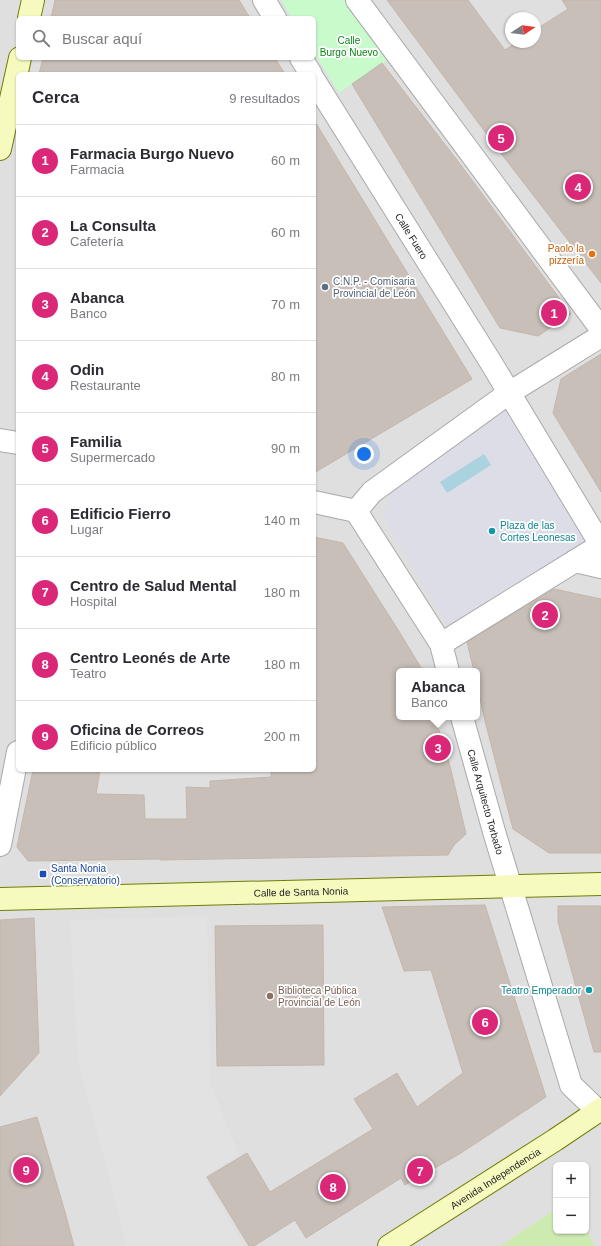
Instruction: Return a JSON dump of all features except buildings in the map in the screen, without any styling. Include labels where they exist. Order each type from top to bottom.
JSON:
[{"type":"main road","points":[[29,16],[33,0]]},
{"type":"main road","points":[[17,72],[20,60]]},
{"type":"main road","points":[[0,149],[16,76]]},
{"type":"main road","name":"Calle de Santa Nonia","points":[[0,900],[601,884]]},
{"type":"main road","name":"Avenida Independencia","points":[[389,1246],[600,1110]]},
{"type":"street","points":[[264,0],[275,16]]},
{"type":"street","points":[[357,0],[601,329]]},
{"type":"street","points":[[301,60],[309,72]]},
{"type":"street","name":"Calle Fuero","points":[[316,83],[509,394]]},
{"type":"street","points":[[356,511],[372,492],[509,394],[601,336]]},
{"type":"street","points":[[441,644],[600,545],[509,394]]},
{"type":"street","points":[[0,440],[16,443]]},
{"type":"street","points":[[316,502],[356,511],[441,644],[447,668]]},
{"type":"street","points":[[575,561],[601,567]]},
{"type":"street","name":"Calle Arquitecto Torbado","points":[[463,720],[571,1085],[600,1110]]},
{"type":"street","points":[[0,845],[16,762]]},
{"type":"shaded area","points":[[0,0],[601,0],[601,1246],[0,1246]]},
{"type":"shaded area","name":"Plaza de las Cortes Leonesas","points":[[515,404],[601,545],[454,636],[383,516],[394,487]]},
{"type":"shaded area","points":[[207,916],[210,1083],[239,1155],[204,1177],[244,1246],[127,1246],[78,1060],[70,920]]},
{"type":"green space","name":"Calle Burgo Nuevo","points":[[281,0],[357,0],[396,54],[339,93],[316,56],[316,16],[291,16]]},
{"type":"green space","points":[[553,1211],[553,1234],[588,1234],[595,1246],[500,1246]]},
{"type":"water","points":[[484,454],[491,465],[447,493],[440,482]]},
{"type":"place","name":"Familia","points":[[501,138]]},
{"type":"place","name":"Odin","points":[[578,187]]},
{"type":"place","name":"Paolo la pizzería","points":[[592,254]]},
{"type":"place","name":"C.N.P. - Comisaria Provincial de León","points":[[325,287]]},
{"type":"place","name":"Farmacia Burgo Nuevo","points":[[554,313]]},
{"type":"place","name":"Plaza de las Cortes Leonesas","points":[[492,531]]},
{"type":"place","name":"La Consulta","points":[[545,615]]},
{"type":"place","name":"Abanca","points":[[438,748]]},
{"type":"place","name":"Santa Nonia (Conservatorio)","points":[[43,874]]},
{"type":"place","name":"Teatro Emperador","points":[[589,990]]},
{"type":"place","name":"Biblioteca Pública Provincial de León","points":[[270,996]]},
{"type":"place","name":"Edificio Fierro","points":[[485,1022]]},
{"type":"place","name":"Oficina de Correos","points":[[26,1170]]},
{"type":"place","name":"Centro de Salud Mental","points":[[420,1171]]},
{"type":"place","name":"Centro Leonés de Arte","points":[[333,1187]]}]
